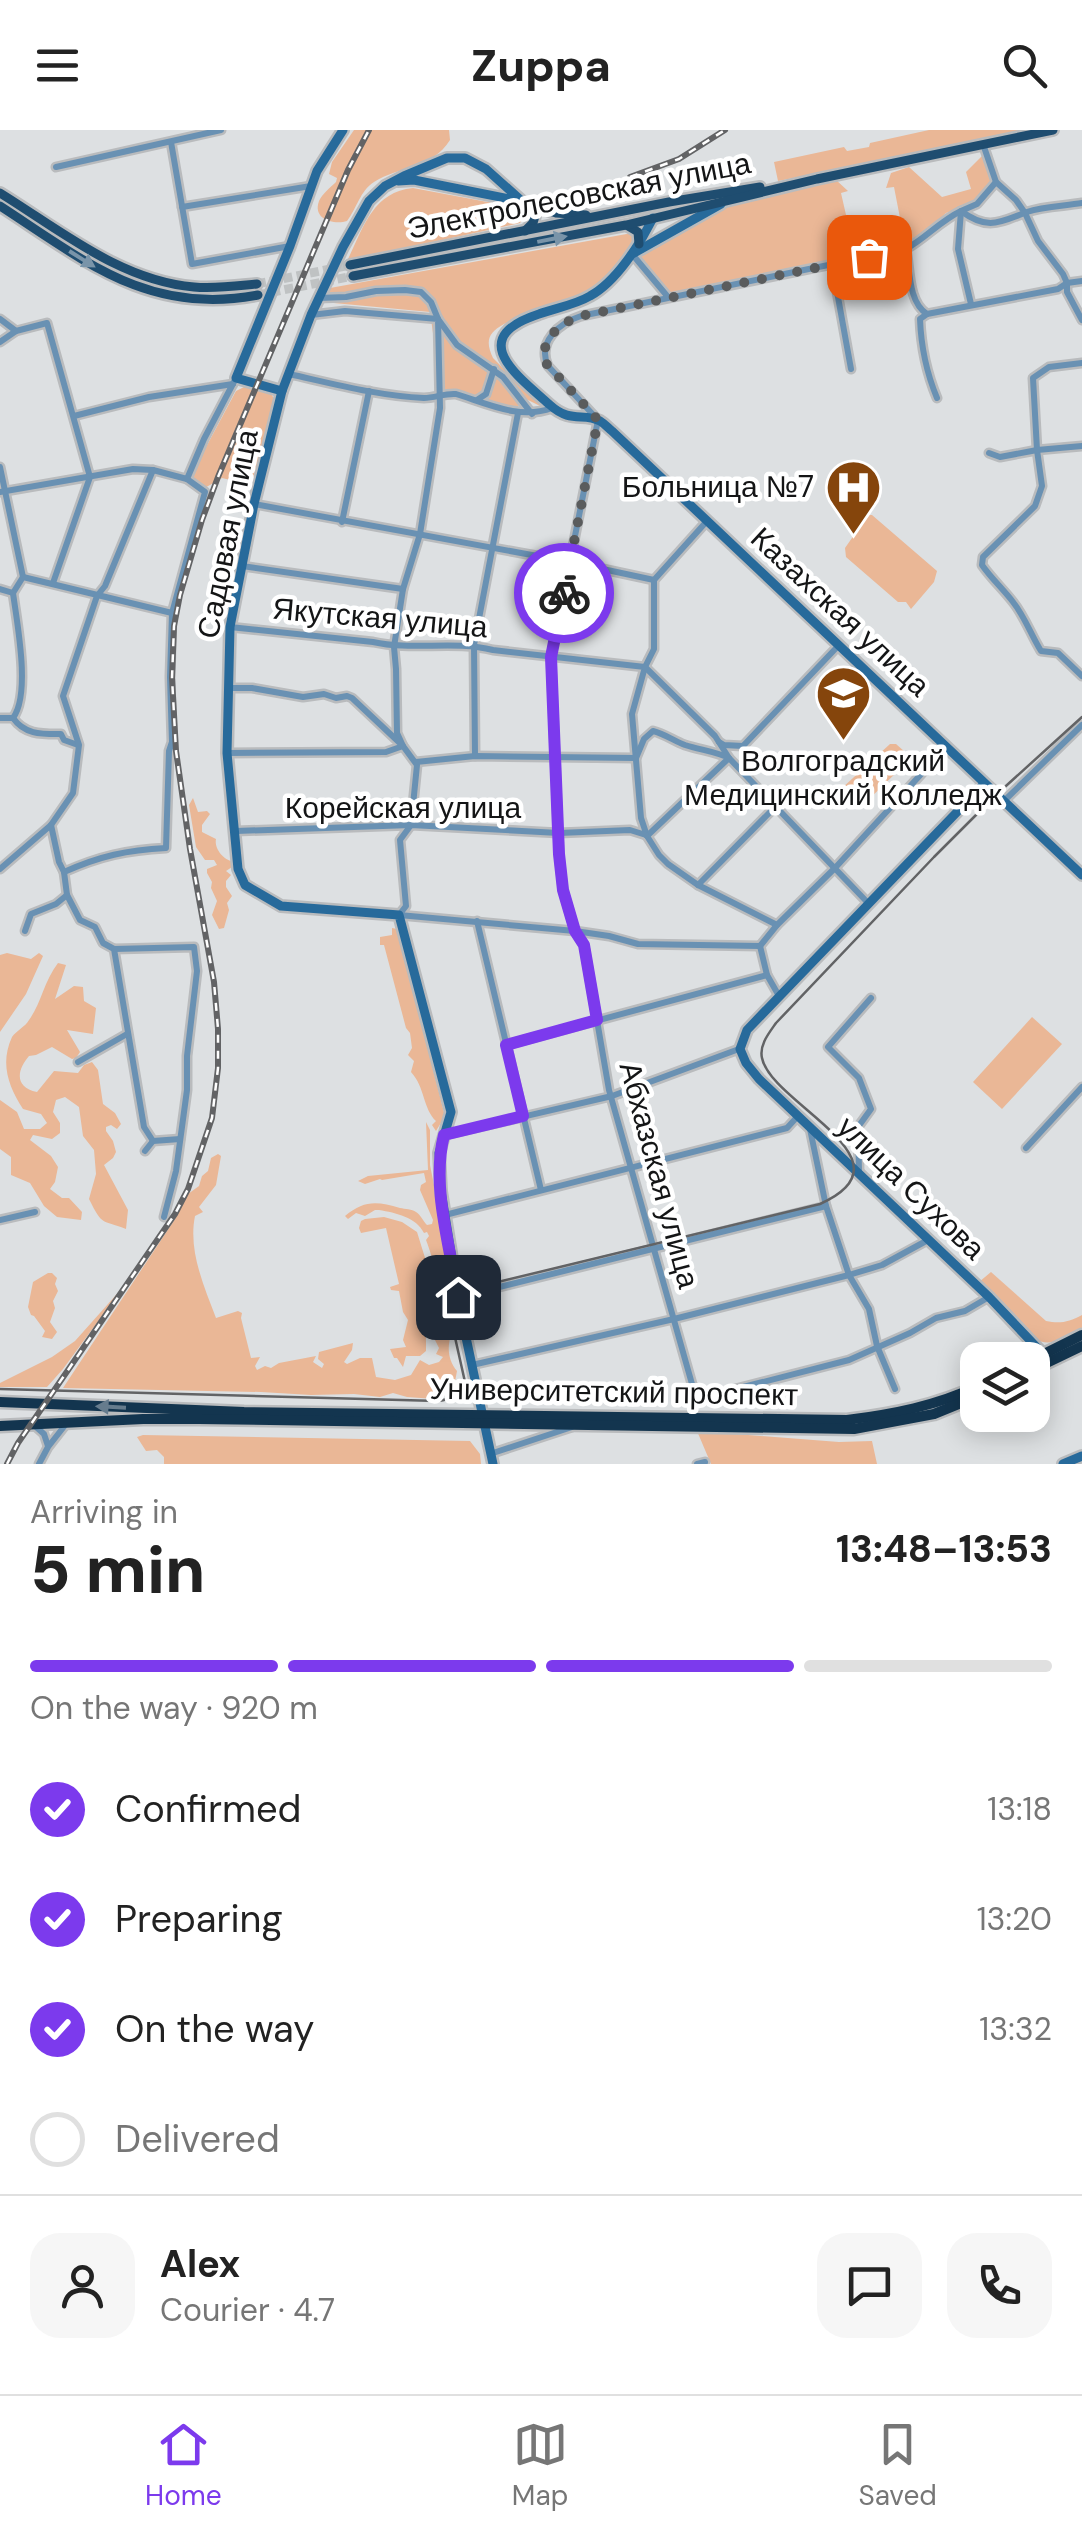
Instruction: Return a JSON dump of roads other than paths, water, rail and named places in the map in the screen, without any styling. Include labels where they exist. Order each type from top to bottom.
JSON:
[{"type":"highway","points":[[1050,1355],[1082,1335]]},
{"type":"highway","points":[[1050,1357],[1082,1346]]},
{"type":"highway","name":"Университетский проспект","points":[[244,1416],[847,1420],[928,1406],[960,1393]]},
{"type":"highway","points":[[0,1402],[244,1416]]},
{"type":"highway","name":"Университетский проспект","points":[[482,1418],[578,1425],[854,1429],[934,1414],[960,1403]]},
{"type":"highway","points":[[0,1426],[244,1416]]},
{"type":"main road","name":"Электролесовская улица","points":[[353,276],[626,225],[817,179],[1053,130]]},
{"type":"main road","name":"Электролесовская улица","points":[[350,265],[652,206],[817,179]]},
{"type":"main road","points":[[0,192],[106,259],[153,279],[194,287],[257,289],[237,299],[192,300],[150,292],[109,276],[0,206]]},
{"type":"main road","points":[[525,203],[556,213],[599,216]]},
{"type":"main road","points":[[524,232],[534,216],[525,203]]},
{"type":"main road","points":[[652,206],[653,218]]},
{"type":"main road","points":[[626,225],[638,232],[638,244]]},
{"type":"street","points":[[56,167],[221,130]]},
{"type":"street","points":[[188,479],[235,381],[311,186],[343,130]]},
{"type":"street","points":[[171,142],[192,264],[290,246]]},
{"type":"street","points":[[983,144],[996,182],[1026,213],[1038,240],[1067,283],[1066,292],[1082,320]]},
{"type":"street","points":[[445,186],[440,175],[448,158],[470,159],[525,203]]},
{"type":"street","name":"Садовая улица","points":[[400,915],[281,906],[245,885],[238,869],[227,753],[230,627],[254,504],[282,391],[319,298],[373,196],[390,183],[448,158]]},
{"type":"street","points":[[480,194],[490,183],[489,172]]},
{"type":"street","points":[[390,183],[414,180],[525,203]]},
{"type":"street","points":[[598,420],[544,361],[546,342],[573,318],[906,249],[938,224],[977,204],[996,182]]},
{"type":"street","points":[[182,206],[311,186]]},
{"type":"street","points":[[632,254],[731,199]]},
{"type":"street","points":[[961,211],[984,224],[999,224],[1026,213],[1082,203]]},
{"type":"street","points":[[961,211],[958,249],[971,304]]},
{"type":"street","points":[[289,374],[369,392],[429,398],[456,394],[532,414],[552,408],[508,364],[500,347],[504,334],[525,319],[592,296],[632,254],[653,218]]},
{"type":"street","points":[[906,249],[914,296],[919,309],[927,314]]},
{"type":"street","points":[[632,254],[668,298]]},
{"type":"street","points":[[832,264],[851,369]]},
{"type":"street","points":[[937,398],[920,318],[1082,281]]},
{"type":"street","points":[[319,298],[390,290],[421,292],[457,345],[494,368],[532,414]]},
{"type":"street","points":[[312,315],[345,311],[438,320]]},
{"type":"street","points":[[0,319],[16,331]]},
{"type":"street","points":[[403,746],[397,733],[394,647],[403,589],[420,534],[440,408],[438,320]]},
{"type":"street","points":[[0,342],[16,331],[47,323],[90,476],[53,583]]},
{"type":"street","points":[[1082,362],[1049,367],[1032,378],[1040,496],[983,558],[982,564],[1018,608],[1041,651],[1058,653],[1082,676]]},
{"type":"street","points":[[476,400],[486,394],[494,368]]},
{"type":"street","points":[[74,416],[235,381],[282,391]]},
{"type":"street","points":[[342,522],[369,392]]},
{"type":"street","name":"Казахская улица","points":[[552,408],[563,416],[598,420],[1082,875]]},
{"type":"street","points":[[475,756],[474,645],[518,412]]},
{"type":"street","name":"Абхазская улица","points":[[598,420],[551,657],[559,854],[563,890],[575,931],[584,945],[612,1096],[630,1168],[692,1384],[698,1394],[712,1395],[848,1360],[877,1346]]},
{"type":"street","points":[[989,454],[1000,458],[1082,446]]},
{"type":"street","points":[[0,468],[23,578],[13,592],[21,650],[19,710],[13,718]]},
{"type":"street","points":[[3,491],[133,469],[188,479],[205,492],[172,614],[172,742],[166,848],[128,850],[64,872]]},
{"type":"street","points":[[0,869],[50,825],[73,793],[80,745],[63,696],[97,596],[105,586],[153,470]]},
{"type":"street","points":[[254,504],[654,580]]},
{"type":"street","points":[[707,521],[654,580],[654,649],[632,714],[641,818],[659,855],[698,886],[777,926]]},
{"type":"street","points":[[242,566],[403,589]]},
{"type":"street","points":[[23,578],[172,614]]},
{"type":"street","points":[[0,589],[13,592]]},
{"type":"street","name":"Якутская улица","points":[[230,627],[394,647],[474,645],[645,667]]},
{"type":"street","points":[[645,667],[718,741],[743,746],[839,645]]},
{"type":"street","points":[[228,688],[352,698],[417,764],[411,824],[400,840],[406,906],[400,915],[450,1112],[439,1153],[440,1191],[470,1366],[492,1459],[578,1425]]},
{"type":"street","points":[[0,718],[13,718]]},
{"type":"street","points":[[13,718],[19,727],[34,734],[61,734],[64,740],[80,745]]},
{"type":"street","points":[[1004,802],[1082,725]]},
{"type":"street","points":[[636,758],[652,731],[728,758]]},
{"type":"street","points":[[718,741],[728,758],[870,904]]},
{"type":"street","points":[[227,753],[386,752],[403,746]]},
{"type":"street","points":[[760,946],[946,747]]},
{"type":"street","points":[[416,762],[475,756],[636,758]]},
{"type":"street","points":[[647,836],[728,758]]},
{"type":"street","points":[[444,1135],[612,1096],[740,1049],[747,1030],[778,996],[984,784]]},
{"type":"street","points":[[698,886],[775,807]]},
{"type":"street","name":"Корейская улица","points":[[236,831],[411,824],[559,833],[630,830],[647,836]]},
{"type":"street","points":[[50,825],[67,895],[80,920],[96,927],[103,942],[114,949],[194,947],[197,970],[180,1139],[164,1217]]},
{"type":"street","points":[[24,930],[31,914],[67,895]]},
{"type":"street","points":[[400,915],[575,931],[638,944],[760,946]]},
{"type":"street","points":[[476,921],[541,1190]]},
{"type":"street","points":[[760,946],[778,996]]},
{"type":"street","points":[[114,949],[144,1127],[152,1141]]},
{"type":"street","points":[[506,1045],[767,974]]},
{"type":"street","points":[[860,1173],[858,1126],[871,1109],[859,1078],[828,1046],[871,998]]},
{"type":"street","points":[[78,1062],[128,1034]]},
{"type":"street","name":"улица Сухова","points":[[740,1049],[746,1063],[760,1078],[1031,1342]]},
{"type":"street","points":[[1026,1148],[1082,1088]]},
{"type":"street","points":[[444,1215],[787,1128],[799,1115]]},
{"type":"street","points":[[808,1123],[826,1206],[849,1274],[869,1309],[877,1346],[895,1389]]},
{"type":"street","points":[[152,1141],[180,1139]]},
{"type":"street","points":[[145,1151],[152,1141]]},
{"type":"street","points":[[458,1297],[826,1206]]},
{"type":"street","points":[[0,1220],[35,1212]]},
{"type":"street","points":[[470,1366],[882,1265],[928,1240]]},
{"type":"street","points":[[877,1346],[989,1297]]},
{"type":"street","points":[[39,1464],[66,1424]]},
{"type":"street","points":[[34,1426],[44,1434],[48,1447]]},
{"type":"street","points":[[1062,1464],[1082,1456]]},
{"type":"tunnel","points":[[257,284],[350,265]]},
{"type":"tunnel","points":[[258,295],[353,276]]},
{"type":"tram line","points":[[0,1389],[443,1400],[454,1396],[465,1382],[450,1315],[457,1295],[820,1204],[846,1187],[854,1169],[848,1151],[832,1132],[771,1076],[762,1058],[765,1039],[934,857],[1082,717]]},
{"type":"railway","points":[[7,1464],[175,1214],[188,1189],[212,1118],[218,1029],[214,982],[176,751],[174,626],[202,520],[218,477],[348,170],[369,130]]},
{"type":"railway","points":[[630,177],[679,159],[725,130]]},
{"type":"place","name":"Больница №7","points":[[853,536]]},
{"type":"place","name":"Волгоградский Медицинский Колледж","points":[[843,742]]}]
